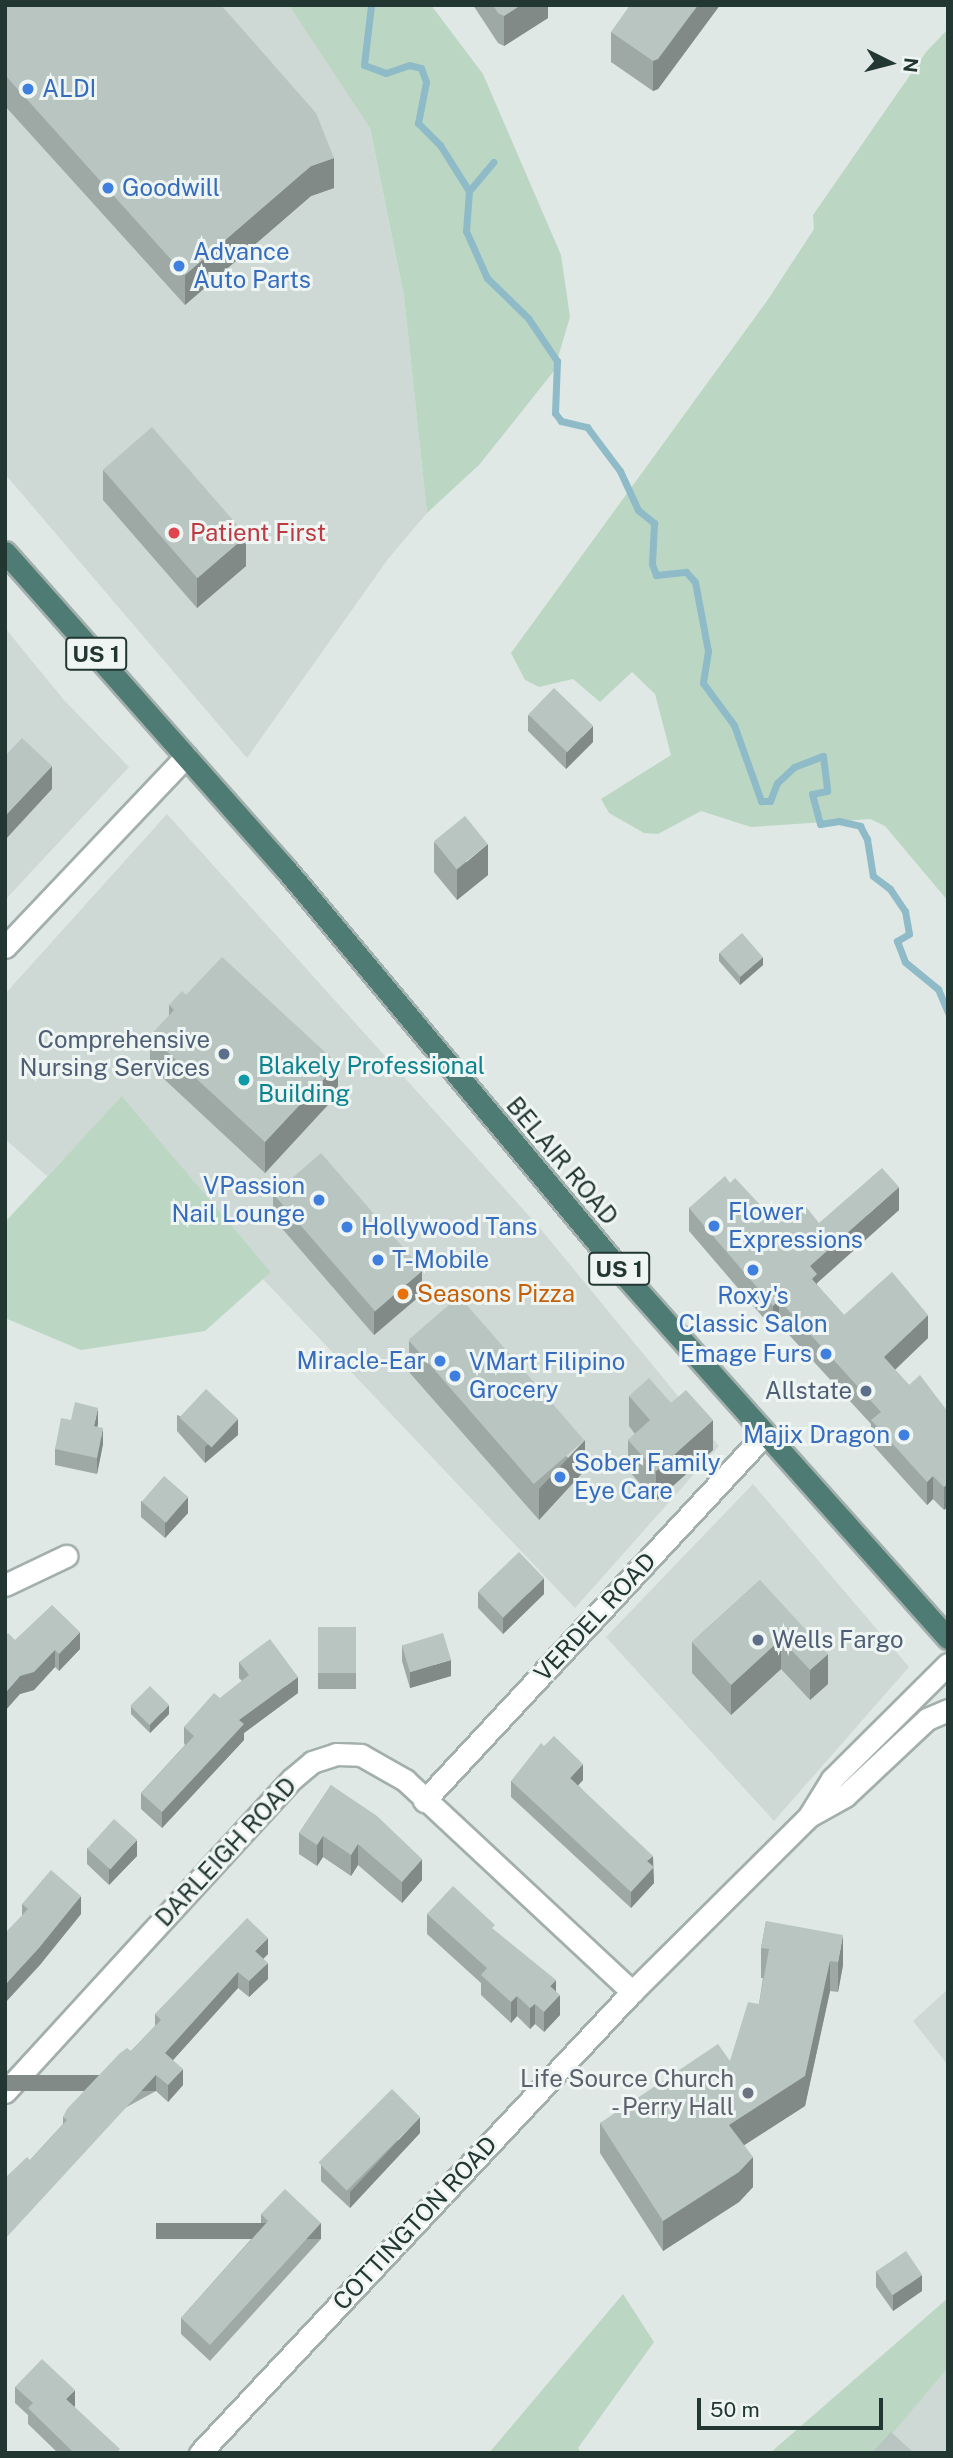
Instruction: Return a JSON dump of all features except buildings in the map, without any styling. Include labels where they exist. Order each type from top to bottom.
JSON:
[{"type":"highway","name":"BELAIR ROAD","points":[[5,552],[186,756],[626,1277],[948,1639]]},
{"type":"street","points":[[5,947],[186,756]]},
{"type":"street","name":"VERDEL ROAD","points":[[424,1801],[765,1434]]},
{"type":"street","points":[[5,1585],[66,1556]]},
{"type":"street","name":"COTTINGTON ROAD","points":[[200,2453],[632,1992],[809,1816],[832,1779],[948,1664]]},
{"type":"street","name":"COTTINGTON ROAD","points":[[809,1816],[845,1796],[927,1718],[948,1710]]},
{"type":"street","name":"DARLEIGH ROAD","points":[[5,2092],[312,1762],[336,1754],[361,1755],[384,1764],[632,1992]]},
{"type":"shaded area","points":[[5,5],[289,5],[368,119],[404,296],[427,513],[388,559],[247,758],[5,474]]},
{"type":"shaded area","points":[[5,628],[64,700],[129,767],[5,900]]},
{"type":"shaded area","points":[[167,814],[539,1227],[719,1446],[575,1608],[263,1279],[271,1272],[123,1097],[47,1176],[5,1139],[5,994]]},
{"type":"shaded area","points":[[753,1484],[909,1667],[774,1821],[606,1637]]},
{"type":"shaded area","points":[[948,1989],[948,2065],[913,2021]]},
{"type":"shaded area","points":[[948,2368],[948,2453],[876,2453]]},
{"type":"green space","points":[[289,5],[431,5],[483,74],[561,255],[570,317],[554,371],[479,465],[427,513],[404,296],[370,128]]},
{"type":"green space","points":[[948,29],[948,901],[885,826],[870,819],[751,827],[701,811],[658,834],[644,833],[609,813],[601,799],[671,755],[655,694],[632,672],[600,702],[573,679],[539,687],[525,680],[511,653],[769,298],[814,229],[813,215],[926,52]]},
{"type":"green space","points":[[122,1096],[271,1272],[205,1331],[81,1350],[5,1318],[5,1222]]},
{"type":"green space","points":[[623,2294],[654,2342],[578,2448],[581,2453],[489,2453]]},
{"type":"green space","points":[[948,2298],[948,2368],[876,2453],[770,2453]]},
{"type":"waterway","points":[[371,5],[364,65],[386,73],[409,65],[421,68],[426,82],[418,123],[440,145],[469,191],[466,231],[487,278],[528,318],[557,361],[555,413],[561,421],[587,427],[620,471],[638,510],[654,523],[652,564],[656,575],[686,572],[695,582],[708,651],[703,683],[734,725],[761,801],[770,801],[777,783],[794,767],[823,756],[827,791],[812,794],[820,824],[839,821],[860,826],[867,839],[873,876],[890,889],[905,911],[909,934],[897,941],[905,962],[938,989],[948,1013]]},
{"type":"waterway","points":[[469,191],[493,162]]},
{"type":"place","name":"ALDI","points":[[28,89]]},
{"type":"place","name":"Goodwill","points":[[108,188]]},
{"type":"place","name":"Advance Auto Parts","points":[[179,266]]},
{"type":"place","name":"Patient First","points":[[174,533]]},
{"type":"place","name":"Comprehensive Nursing Services","points":[[224,1054]]},
{"type":"place","name":"Blakely Professional Building","points":[[244,1080]]},
{"type":"place","name":"VPassion Nail Lounge","points":[[319,1200]]},
{"type":"place","name":"Flower Expressions","points":[[714,1226]]},
{"type":"place","name":"Hollywood Tans","points":[[347,1227]]},
{"type":"place","name":"T-Mobile","points":[[378,1260]]},
{"type":"place","name":"Roxy's Classic Salon","points":[[753,1270]]},
{"type":"place","name":"Seasons Pizza","points":[[403,1294]]},
{"type":"place","name":"Emage Furs","points":[[826,1354]]},
{"type":"place","name":"Miracle-Ear","points":[[440,1361]]},
{"type":"place","name":"VMart Filipino Grocery","points":[[455,1376]]},
{"type":"place","name":"Allstate","points":[[866,1391]]},
{"type":"place","name":"Majix Dragon","points":[[904,1435]]},
{"type":"place","name":"Sober Family Eye Care","points":[[560,1477]]},
{"type":"place","name":"Wells Fargo","points":[[758,1640]]},
{"type":"place","name":"Life Source Church - Perry Hall","points":[[748,2093]]}]
